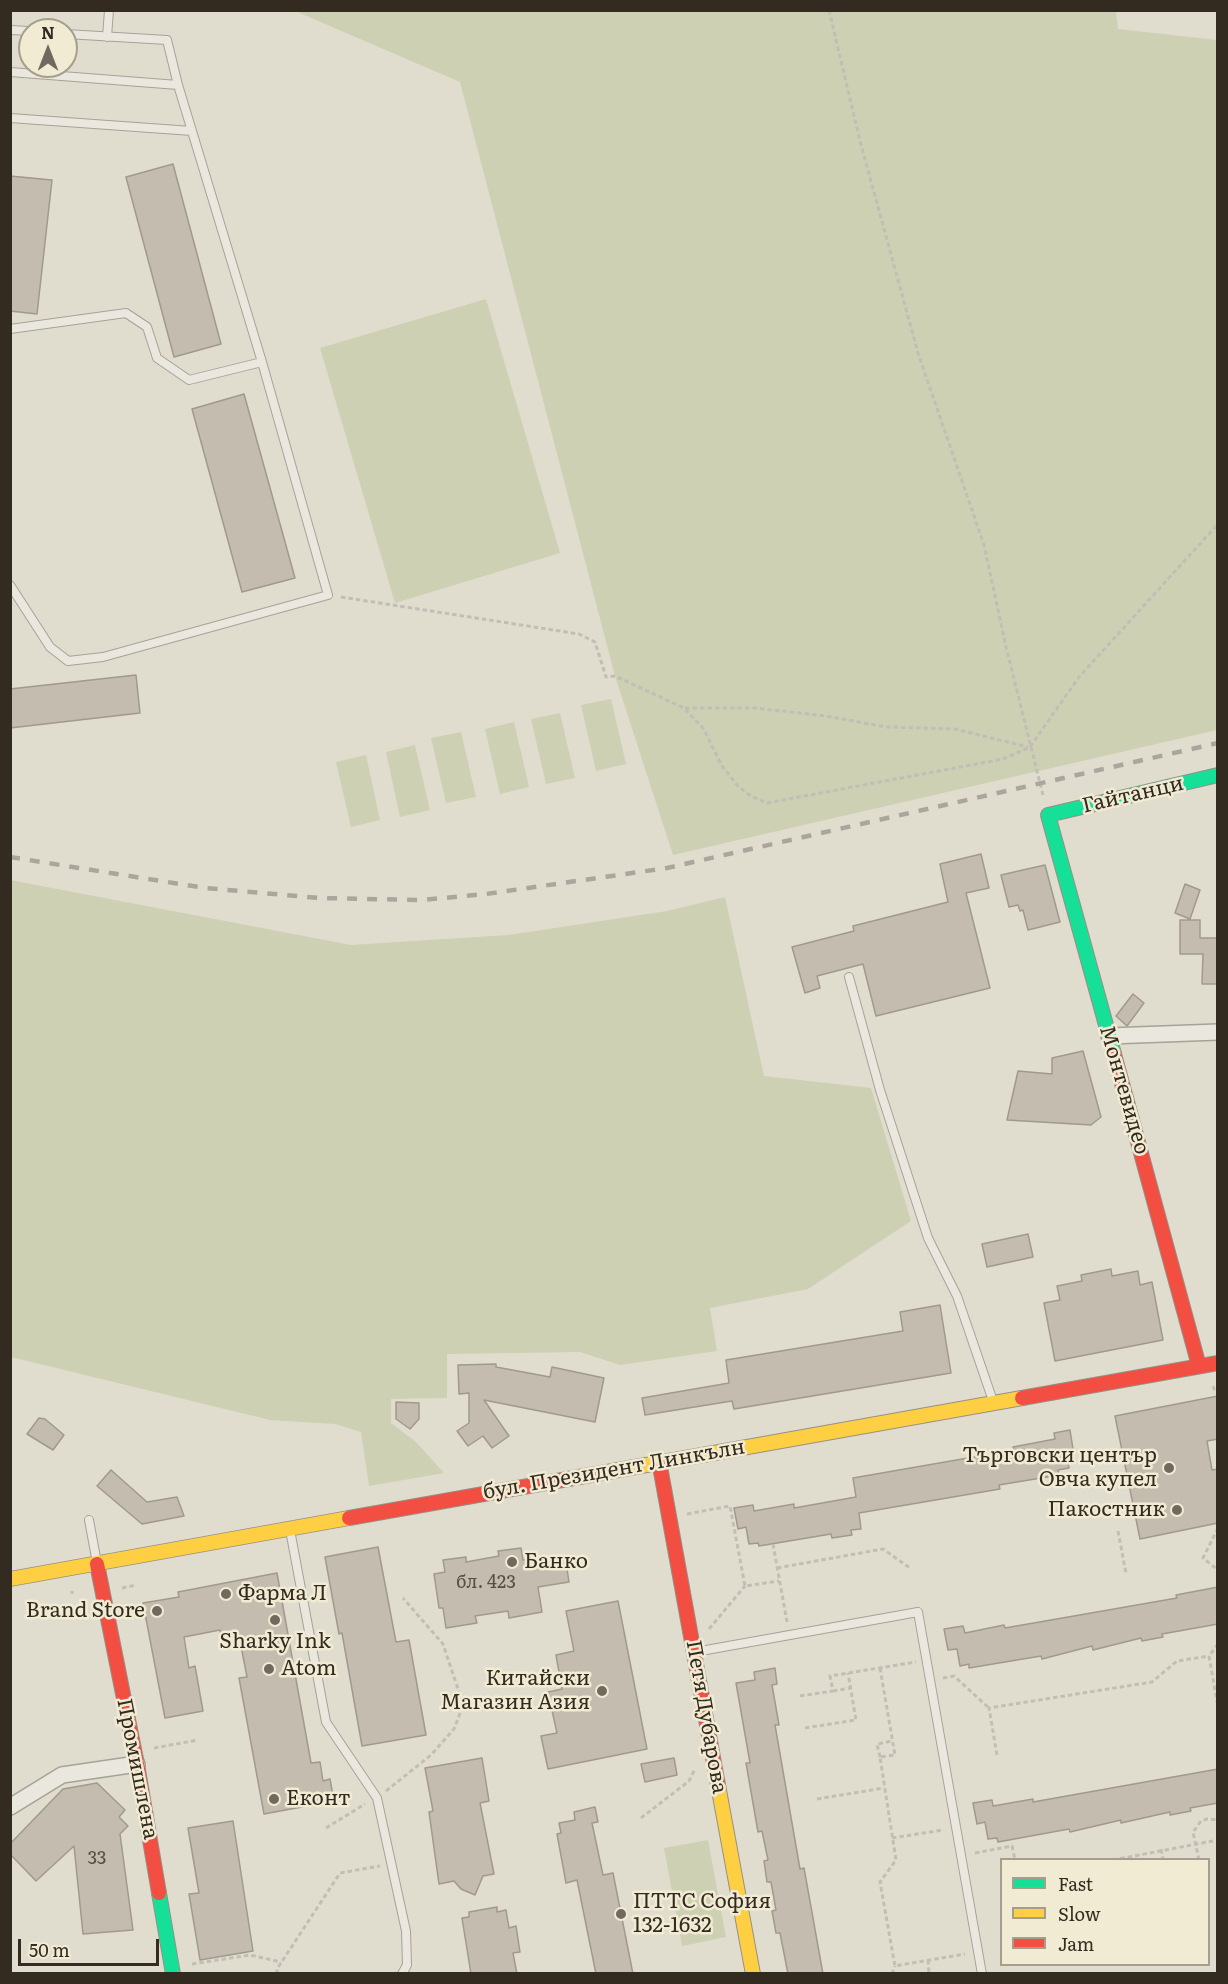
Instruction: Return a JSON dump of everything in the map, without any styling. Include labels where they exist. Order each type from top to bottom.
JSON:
[{"type":"street","name":"Гайтанци","points":[[1048,815],[1218,775]]},
{"type":"street","name":"Монтевидео","points":[[1048,815],[1199,1366]]},
{"type":"street","points":[[1109,1036],[1218,1032]]},
{"type":"street","name":"бул. Президент Линкълн","points":[[10,1579],[1218,1362]]},
{"type":"street","name":"Петя Дубарова","points":[[659,1461],[753,1974]]},
{"type":"street","name":"Промишлена","points":[[98,1564],[136,1757],[172,1970]]},
{"type":"street","points":[[10,1806],[62,1775],[136,1757]]},
{"type":"lane","points":[[107,37],[109,10]]},
{"type":"lane","points":[[10,585],[50,647],[68,661],[103,657],[328,595],[262,362],[178,85],[167,40],[78,35]]},
{"type":"lane","points":[[10,72],[178,85]]},
{"type":"lane","points":[[10,118],[192,131]]},
{"type":"lane","points":[[10,329],[126,313],[147,327],[157,358],[189,380],[262,362]]},
{"type":"lane","points":[[849,977],[880,1090],[928,1238],[957,1296],[993,1402]]},
{"type":"lane","points":[[89,1520],[98,1564]]},
{"type":"lane","points":[[290,1528],[326,1722],[376,1798],[406,1932],[407,1965],[402,1974]]},
{"type":"lane","points":[[694,1652],[918,1612],[982,1974]]},
{"type":"path","points":[[829,10],[860,141],[918,353],[984,545],[1040,783]]},
{"type":"path","points":[[328,595],[579,633],[595,642],[606,676],[615,676],[684,708],[703,728],[722,766],[738,786],[751,796],[767,803],[1004,759],[1030,747],[1079,676],[1218,524]]},
{"type":"path","points":[[684,708],[755,708],[826,716],[886,727],[954,729],[1030,747]]},
{"type":"path","points":[[1213,1386],[1215,1392]]},
{"type":"path","points":[[669,1517],[730,1506],[745,1587]]},
{"type":"path","points":[[1218,1528],[1203,1558],[1218,1570]]},
{"type":"path","points":[[1118,1531],[1126,1573]]},
{"type":"path","points":[[773,1544],[789,1635]]},
{"type":"path","points":[[777,1568],[883,1549],[910,1568]]},
{"type":"path","points":[[694,1652],[713,1623],[745,1587],[779,1581]]},
{"type":"path","points":[[120,1588],[136,1585]]},
{"type":"path","points":[[326,1828],[376,1798],[431,1755],[454,1729],[461,1711],[461,1698],[443,1644],[404,1598]]},
{"type":"path","points":[[989,1708],[1152,1682],[1177,1661],[1209,1656],[1218,1644]]},
{"type":"path","points":[[1209,1656],[1218,1707]]},
{"type":"path","points":[[833,1691],[830,1676],[926,1661]]},
{"type":"path","points":[[880,1668],[894,1755],[880,1757]]},
{"type":"path","points":[[805,1728],[856,1720],[848,1673]]},
{"type":"path","points":[[930,1681],[954,1676],[989,1708],[997,1755]]},
{"type":"path","points":[[800,1696],[850,1688]]},
{"type":"path","points":[[136,1757],[198,1740]]},
{"type":"path","points":[[641,1818],[689,1781],[710,1741]]},
{"type":"path","points":[[892,1741],[877,1744],[896,1860],[880,1882],[895,1966],[892,1974]]},
{"type":"path","points":[[818,1799],[884,1788]]},
{"type":"path","points":[[1198,1858],[1193,1832],[1196,1826],[1207,1819],[1218,1820]]},
{"type":"path","points":[[892,1838],[956,1827]]},
{"type":"path","points":[[1122,1858],[1218,1840]]},
{"type":"path","points":[[961,1855],[1012,1846],[1015,1858]]},
{"type":"path","points":[[1161,1849],[1163,1858]]},
{"type":"path","points":[[277,1974],[281,1962],[340,1873],[391,1864]]},
{"type":"path","points":[[895,1966],[978,1952]]},
{"type":"path","points":[[172,1970],[250,1954],[281,1962]]},
{"type":"path","points":[[928,1960],[929,1974]]},
{"type":"green space","points":[[1116,10],[1118,29],[1217,40],[1217,730],[673,855],[615,676],[460,82],[295,11]]},
{"type":"green space","points":[[486,299],[560,553],[395,603],[320,348]]},
{"type":"green space","points":[[611,699],[626,764],[596,771],[581,705]]},
{"type":"green space","points":[[560,713],[575,778],[546,784],[531,719]]},
{"type":"green space","points":[[514,722],[529,787],[500,794],[485,729]]},
{"type":"green space","points":[[461,732],[476,797],[446,803],[431,738]]},
{"type":"green space","points":[[415,745],[430,810],[400,817],[386,752]]},
{"type":"green space","points":[[366,755],[380,820],[351,827],[336,762]]},
{"type":"green space","points":[[10,880],[351,945],[509,935],[667,911],[725,897],[764,1076],[871,1088],[911,1221],[808,1289],[710,1308],[717,1351],[620,1365],[580,1352],[447,1354],[447,1398],[391,1399],[391,1423],[416,1442],[444,1473],[369,1486],[361,1432],[335,1424],[270,1420],[11,1357]]},
{"type":"green space","points":[[708,1840],[726,1937],[682,1946],[664,1848]]},
{"type":"building","points":[[173,164],[221,344],[174,357],[126,177]]},
{"type":"building","points":[[10,176],[52,180],[37,314],[10,311]]},
{"type":"building","points":[[244,394],[295,578],[242,592],[192,409]]},
{"type":"building","points":[[136,675],[140,713],[10,728],[10,689]]},
{"type":"building","points":[[981,854],[989,888],[966,893],[990,988],[876,1016],[863,964],[817,976],[820,988],[805,993],[792,947],[854,931],[853,926],[948,902],[940,864]]},
{"type":"building","points":[[1045,865],[1060,922],[1028,930],[1023,910],[1020,911],[1018,905],[1009,907],[1001,875]]},
{"type":"building","points":[[1185,884],[1200,890],[1190,919],[1175,913]]},
{"type":"building","points":[[1180,920],[1200,920],[1200,938],[1218,938],[1218,984],[1202,984],[1203,954],[1180,954]]},
{"type":"building","points":[[1133,994],[1144,1003],[1127,1026],[1116,1016]]},
{"type":"building","points":[[1083,1051],[1101,1117],[1091,1125],[1007,1120],[1018,1071],[1052,1074],[1052,1058]]},
{"type":"building","points":[[1028,1234],[1033,1257],[987,1267],[982,1244]]},
{"type":"building","points":[[1111,1269],[1112,1276],[1138,1271],[1140,1285],[1152,1282],[1163,1340],[1055,1361],[1044,1303],[1060,1300],[1057,1286],[1082,1281],[1081,1275]]},
{"type":"building","points":[[940,1305],[951,1373],[734,1409],[732,1401],[645,1415],[642,1398],[729,1383],[726,1360],[903,1331],[900,1312]]},
{"type":"building","points":[[496,1364],[496,1367],[550,1377],[552,1367],[604,1378],[595,1422],[484,1400],[509,1436],[492,1448],[483,1436],[468,1446],[457,1431],[469,1423],[469,1393],[459,1394],[458,1365]]},
{"type":"building","name":"Търговски център Овча купел","points":[[1218,1396],[1218,1439],[1207,1441],[1212,1470],[1218,1469],[1218,1523],[1140,1539],[1115,1416]]},
{"type":"building","points":[[396,1402],[419,1403],[419,1419],[410,1429],[396,1419]]},
{"type":"building","points":[[39,1418],[45,1419],[64,1435],[53,1450],[27,1434]]},
{"type":"building","points":[[1070,1430],[1073,1449],[1066,1450],[1069,1468],[1058,1470],[1059,1475],[999,1485],[1000,1489],[859,1513],[861,1529],[851,1530],[852,1535],[832,1538],[831,1534],[759,1546],[758,1543],[749,1544],[746,1527],[738,1529],[734,1508],[753,1505],[754,1511],[794,1504],[794,1508],[856,1497],[853,1478],[1014,1450],[1013,1447],[1055,1439],[1054,1433]]},
{"type":"building","points":[[111,1470],[147,1502],[177,1497],[184,1516],[142,1524],[97,1486]]},
{"type":"building","points":[[378,1547],[396,1642],[409,1640],[426,1735],[362,1746],[342,1633],[339,1634],[325,1557]]},
{"type":"building","points":[[521,1548],[523,1560],[565,1556],[569,1582],[538,1587],[542,1612],[509,1618],[508,1611],[475,1616],[477,1623],[446,1628],[443,1608],[439,1608],[434,1574],[445,1572],[443,1560],[466,1557],[466,1562],[499,1556],[498,1551]]},
{"type":"building","points":[[277,1573],[311,1763],[320,1762],[323,1781],[330,1779],[334,1801],[264,1814],[239,1678],[247,1677],[239,1636],[222,1639],[220,1630],[184,1637],[189,1668],[195,1666],[203,1711],[165,1718],[143,1603],[179,1597],[178,1592]]},
{"type":"building","points":[[1218,1587],[1218,1624],[1162,1634],[1163,1637],[1142,1641],[1141,1638],[1093,1650],[1092,1646],[1042,1659],[1041,1656],[969,1668],[969,1664],[960,1666],[957,1649],[948,1650],[944,1629],[963,1626],[965,1633],[1004,1625],[1005,1628],[1177,1598],[1176,1595]]},
{"type":"building","points":[[618,1601],[647,1749],[548,1769],[541,1736],[557,1733],[548,1692],[562,1689],[556,1655],[574,1651],[566,1611]]},
{"type":"building","points":[[775,1668],[777,1684],[772,1685],[779,1725],[775,1725],[800,1869],[804,1868],[823,1974],[788,1974],[780,1933],[776,1933],[772,1911],[776,1910],[771,1882],[767,1882],[764,1861],[768,1860],[762,1831],[758,1832],[746,1763],[750,1763],[736,1683],[755,1680],[754,1672]]},
{"type":"building","points":[[482,1758],[489,1801],[480,1803],[494,1874],[483,1876],[475,1895],[461,1889],[454,1881],[439,1884],[429,1812],[433,1811],[425,1768]]},
{"type":"building","points":[[674,1758],[677,1775],[645,1782],[641,1764]]},
{"type":"building","points":[[1218,1769],[1218,1803],[1190,1808],[1191,1811],[1170,1815],[1170,1812],[1070,1832],[1069,1829],[998,1842],[997,1838],[988,1839],[985,1822],[977,1824],[973,1803],[992,1800],[993,1806],[1033,1799],[1033,1802]]},
{"type":"building","points":[[97,1783],[125,1810],[119,1817],[128,1826],[120,1834],[133,1930],[83,1934],[74,1846],[36,1881],[10,1854],[10,1844],[63,1789]]},
{"type":"building","points":[[595,1807],[598,1822],[592,1823],[603,1875],[613,1873],[633,1974],[596,1974],[577,1880],[566,1883],[557,1834],[561,1833],[559,1823],[575,1820],[574,1812]]},
{"type":"building","points":[[233,1821],[253,1951],[200,1960],[189,1894],[199,1893],[188,1828]]},
{"type":"building","points":[[497,1907],[497,1912],[506,1910],[509,1928],[516,1926],[520,1952],[513,1953],[517,1974],[471,1974],[462,1918],[469,1917],[469,1912]]},
{"type":"railway","points":[[10,857],[205,888],[319,898],[422,900],[486,894],[667,868],[1218,743]]},
{"type":"traffic: fast","points":[[1114,1054],[1048,815],[1218,775]]},
{"type":"traffic: fast","points":[[159,1893],[173,1974]]},
{"type":"traffic: slow","points":[[596,1474],[1022,1398]]},
{"type":"traffic: slow","points":[[10,1579],[349,1518]]},
{"type":"traffic: slow","points":[[718,1785],[753,1974]]},
{"type":"traffic: jam","points":[[1114,1054],[1199,1366]]},
{"type":"traffic: jam","points":[[1022,1398],[1218,1363]]},
{"type":"traffic: jam","points":[[659,1461],[718,1785]]},
{"type":"traffic: jam","points":[[349,1518],[596,1474]]},
{"type":"traffic: jam","points":[[97,1564],[137,1764],[159,1893]]},
{"type":"place","name":"Търговски център Овча купел","points":[[1169,1468]]},
{"type":"place","name":"Пакостник","points":[[1177,1510]]},
{"type":"place","name":"Банко","points":[[512,1562]]},
{"type":"place","name":"Фарма Л","points":[[226,1594]]},
{"type":"place","name":"Brand Store","points":[[157,1611]]},
{"type":"place","name":"Sharky Ink","points":[[275,1620]]},
{"type":"place","name":"Atom","points":[[269,1669]]},
{"type":"place","name":"Китайски Магазин Азия","points":[[602,1691]]},
{"type":"place","name":"Еконт","points":[[274,1799]]},
{"type":"place","name":"ПТТС София 132-1632","points":[[621,1914]]}]
